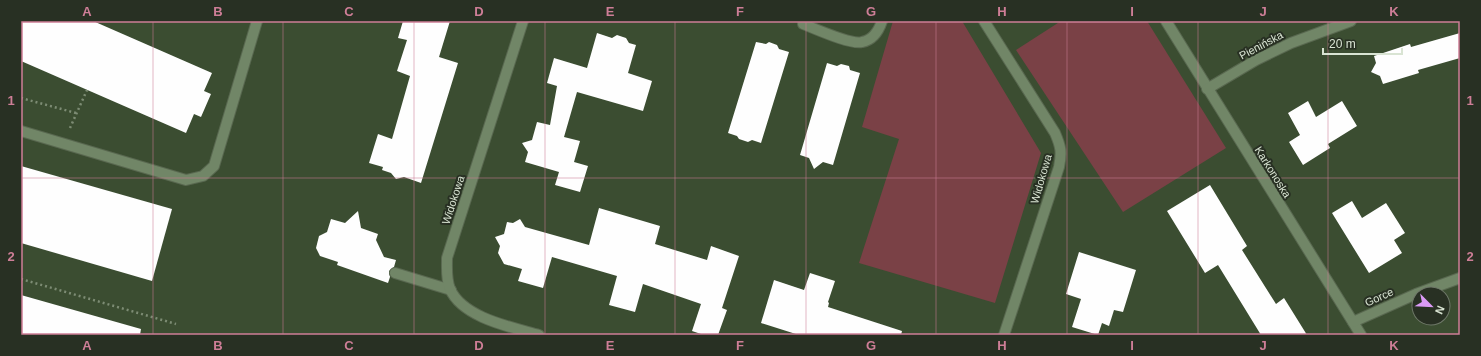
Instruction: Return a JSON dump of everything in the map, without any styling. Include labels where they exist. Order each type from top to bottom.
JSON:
[{"type":"street","points":[[21,131],[186,180],[203,176],[214,166],[257,21]]},
{"type":"street","name":"Widokowa","points":[[523,21],[447,258],[447,276],[451,290],[462,305],[472,313],[486,319],[539,335]]},
{"type":"street","points":[[803,24],[852,42],[862,42],[871,38],[879,31],[882,21]]},
{"type":"street","name":"Widokowa","points":[[984,21],[1055,133],[1060,145],[1061,154],[1059,167],[1004,335]]},
{"type":"street","name":"Karkonoska","points":[[1166,21],[1361,335]]},
{"type":"street","name":"Pienińska","points":[[1208,89],[1256,60],[1291,43],[1317,32],[1352,21]]},
{"type":"street","points":[[394,273],[451,290]]},
{"type":"street","name":"Gorce","points":[[1353,322],[1416,294],[1460,278]]},
{"type":"path","points":[[63,144],[87,90]]},
{"type":"path","points":[[21,98],[76,113]]},
{"type":"path","points":[[21,279],[176,324]]},
{"type":"shaded area","points":[[893,21],[962,21],[1041,153],[995,303],[859,263],[899,139],[862,127]]},
{"type":"shaded area","points":[[1061,21],[1147,21],[1226,148],[1123,212],[1016,50]]},
{"type":"building","points":[[21,21],[93,21],[212,73],[204,91],[211,94],[201,117],[194,114],[186,133],[21,61]]},
{"type":"building","points":[[403,21],[450,21],[439,57],[458,63],[421,183],[404,177],[396,179],[391,173],[382,170],[383,167],[369,163],[378,134],[392,139],[410,76],[397,71],[407,40],[398,38]]},
{"type":"building","points":[[597,33],[612,38],[617,35],[626,38],[629,43],[636,45],[628,73],[652,81],[643,111],[577,92],[564,137],[580,141],[574,162],[588,166],[580,192],[555,185],[559,172],[525,162],[528,152],[522,143],[532,140],[537,122],[550,125],[557,86],[547,83],[554,58],[587,68]]},
{"type":"building","points":[[1460,33],[1460,58],[1418,70],[1419,73],[1383,84],[1380,76],[1371,72],[1376,63],[1374,56],[1410,44],[1411,47]]},
{"type":"building","points":[[756,42],[766,44],[769,42],[777,45],[779,49],[789,52],[761,143],[752,140],[748,142],[728,133]]},
{"type":"building","points":[[827,63],[837,66],[841,64],[849,66],[850,70],[860,73],[833,165],[823,162],[814,169],[809,158],[800,155]]},
{"type":"building","points":[[1308,101],[1316,117],[1342,101],[1357,126],[1328,144],[1330,148],[1303,165],[1289,142],[1300,135],[1288,113]]},
{"type":"building","points":[[21,166],[172,209],[152,281],[21,243]]},
{"type":"building","points":[[1210,185],[1247,246],[1242,250],[1276,304],[1284,298],[1307,335],[1261,335],[1218,265],[1205,273],[1167,211]]},
{"type":"building","points":[[1352,201],[1362,218],[1386,203],[1405,233],[1394,240],[1402,253],[1369,273],[1332,213]]},
{"type":"building","points":[[599,208],[660,226],[655,244],[707,260],[711,246],[739,256],[722,308],[727,310],[718,335],[704,335],[692,331],[701,304],[643,284],[635,312],[609,305],[617,276],[552,257],[543,288],[518,281],[522,269],[504,264],[498,253],[500,246],[495,237],[504,234],[507,222],[513,223],[520,219],[525,227],[589,245]]},
{"type":"building","points":[[358,211],[361,228],[378,234],[376,240],[384,257],[396,260],[394,267],[389,271],[390,277],[388,283],[337,265],[338,262],[320,256],[316,248],[319,236],[327,232],[331,219],[345,223]]},
{"type":"building","points":[[1079,252],[1136,270],[1123,312],[1114,310],[1109,326],[1102,323],[1098,335],[1072,327],[1081,299],[1066,294]]},
{"type":"building","points":[[810,273],[835,281],[828,302],[828,307],[902,331],[901,335],[799,335],[761,323],[774,280],[804,290]]},
{"type":"building","points":[[21,295],[141,329],[140,335],[21,335]]}]
